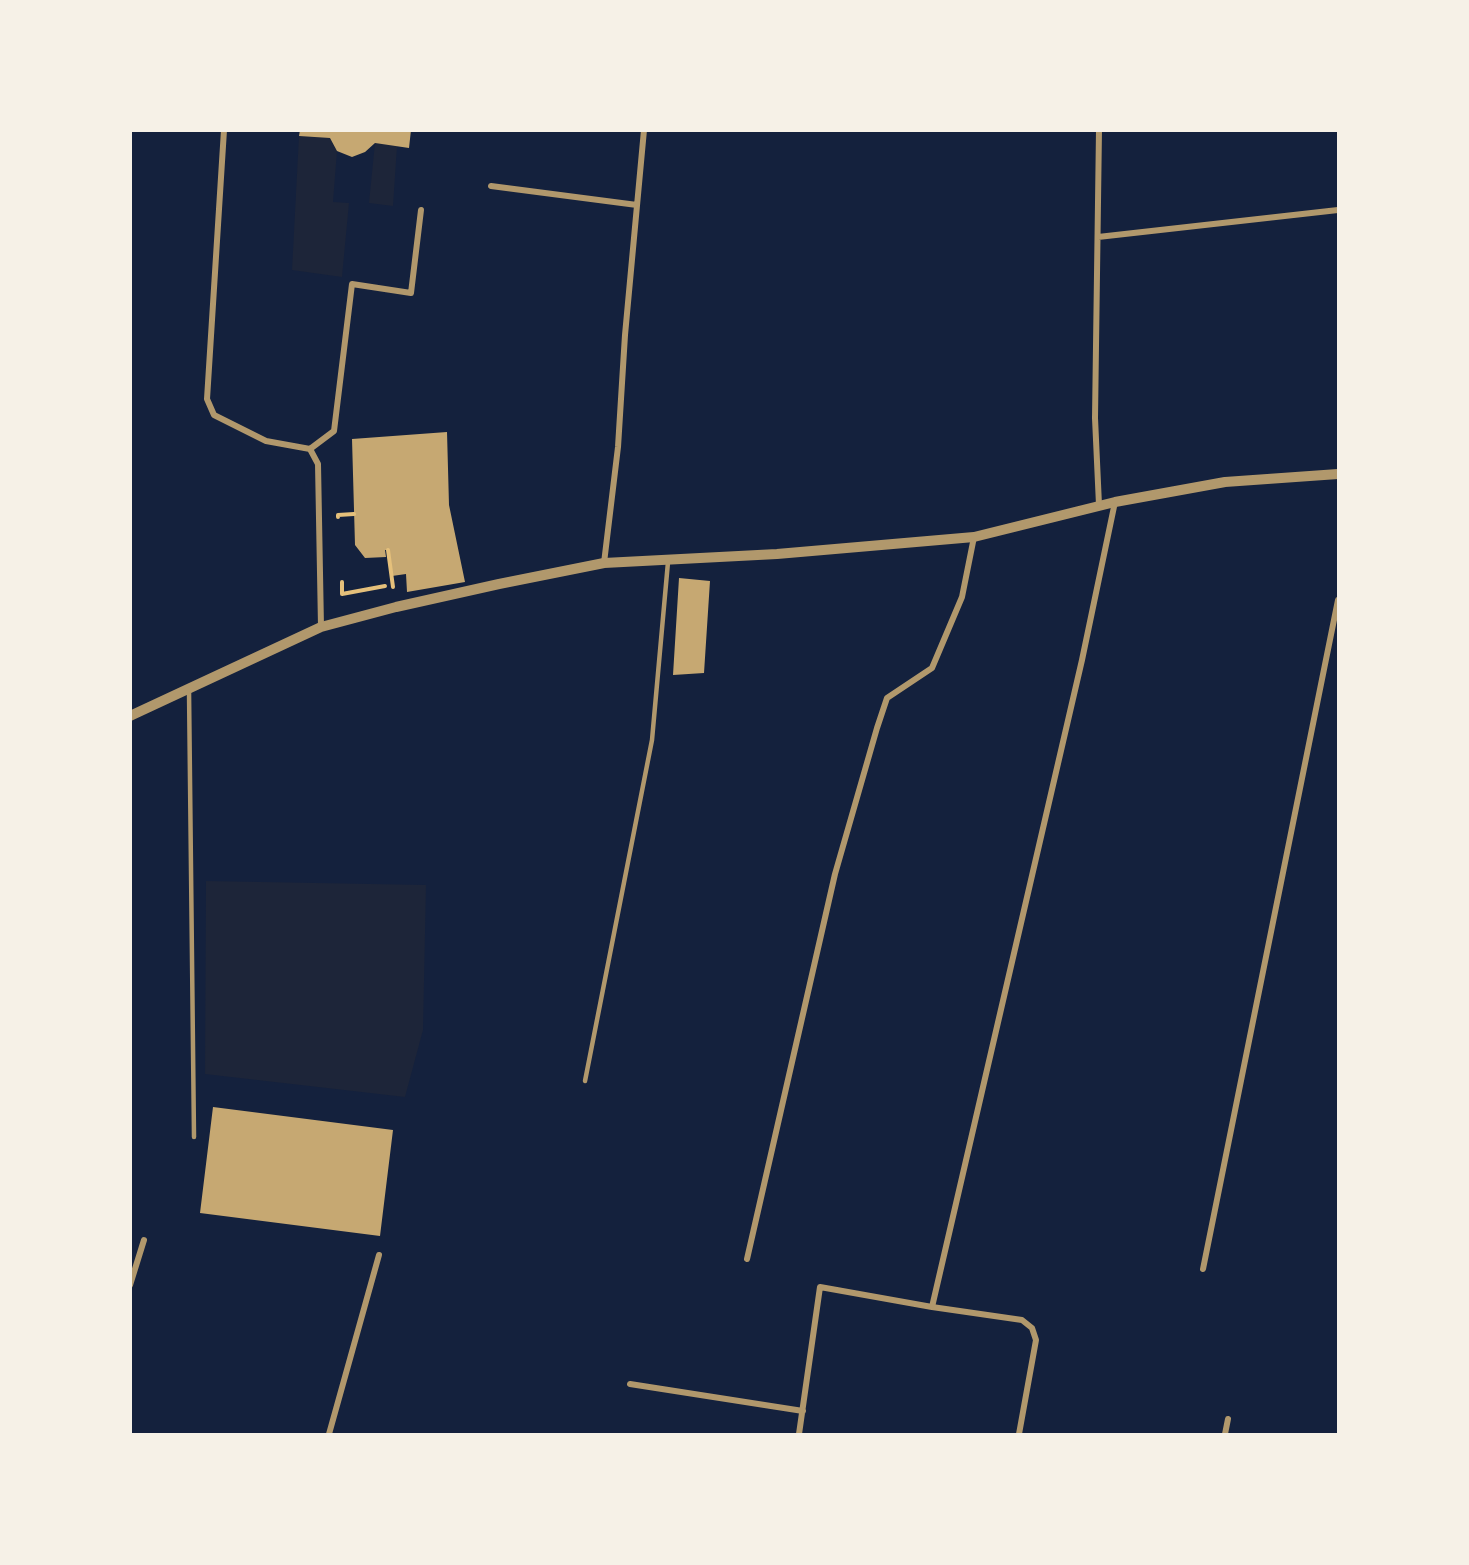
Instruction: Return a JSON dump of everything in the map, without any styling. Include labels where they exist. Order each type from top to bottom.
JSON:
[{"type":"street","points":[[224,130],[207,399],[214,415],[266,441],[310,449],[334,431],[352,284],[411,293],[421,210]]},
{"type":"street","points":[[603,563],[618,447],[624,334],[644,130]]},
{"type":"street","points":[[1099,130],[1095,418],[1099,505]]},
{"type":"street","points":[[491,186],[637,205]]},
{"type":"street","points":[[1098,237],[1338,210]]},
{"type":"street","points":[[310,449],[318,464],[321,627]]},
{"type":"street","points":[[130,716],[321,627],[396,607],[603,563],[668,562],[974,537],[1099,505],[1225,482],[1338,474]]},
{"type":"street","points":[[932,1307],[1082,660],[1115,502]]},
{"type":"street","points":[[747,1259],[836,874],[877,728],[887,698],[932,668],[962,597],[974,537]]},
{"type":"street","points":[[1203,1269],[1338,600]]},
{"type":"street","points":[[130,1285],[144,1240]]},
{"type":"street","points":[[329,1434],[379,1255]]},
{"type":"street","points":[[799,1434],[820,1287],[1022,1320],[1032,1329],[1035,1340],[1019,1434]]},
{"type":"street","points":[[630,1384],[803,1411]]},
{"type":"street","points":[[1225,1434],[1228,1419]]},
{"type":"lane","points":[[585,1081],[652,741],[668,562]]},
{"type":"lane","points":[[189,687],[194,1137]]},
{"type":"path","points":[[339,526],[338,515],[354,514]]},
{"type":"path","points":[[388,550],[396,607]]},
{"type":"path","points":[[341,571],[342,594],[400,583]]},
{"type":"shaded area","points":[[299,136],[330,138],[337,151],[333,202],[349,203],[342,277],[292,270]]},
{"type":"shaded area","points":[[375,143],[397,146],[393,206],[369,203]]},
{"type":"shaded area","points":[[206,881],[426,885],[423,1030],[405,1097],[205,1074]]},
{"type":"building","points":[[300,130],[411,130],[409,148],[375,143],[365,152],[352,157],[337,151],[330,138],[299,136]]},
{"type":"building","points":[[447,432],[449,505],[465,582],[407,592],[406,574],[392,576],[388,550],[385,550],[386,557],[365,558],[355,545],[352,439]]},
{"type":"building","points":[[679,578],[710,581],[704,673],[673,675]]},
{"type":"building","points":[[213,1107],[393,1130],[380,1236],[200,1213]]}]
